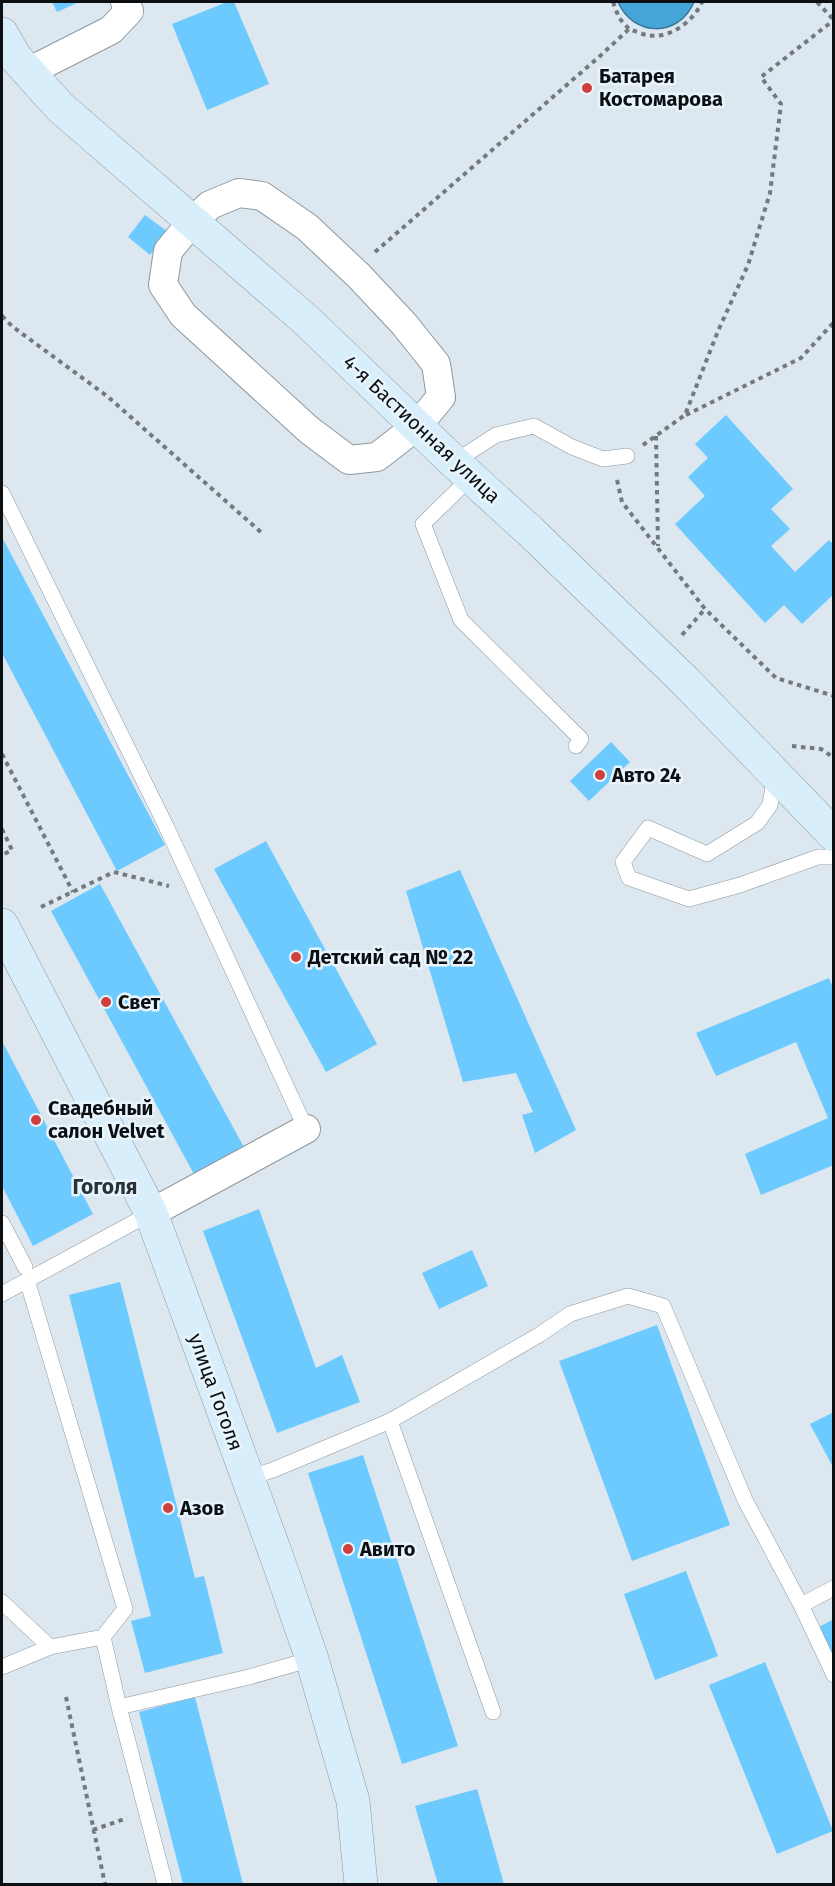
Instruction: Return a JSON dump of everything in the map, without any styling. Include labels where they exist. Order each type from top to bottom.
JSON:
[{"type":"main road","name":"4-я Бастионная улица","points":[[2,34],[15,57],[60,107],[306,320],[685,681],[834,835]]},
{"type":"main road","name":"улица Гоголя","points":[[2,925],[151,1213],[312,1659],[353,1801],[361,1884]]},
{"type":"street","points":[[28,72],[111,30],[129,11],[125,2]]},
{"type":"street","points":[[239,193],[262,196],[307,227],[367,284],[404,324],[436,364],[441,396],[417,426],[377,457],[349,460],[309,430],[183,315],[163,285],[168,251],[192,222],[210,205],[239,193]]},
{"type":"street","points":[[151,1213],[306,1129]]},
{"type":"lane","points":[[576,746],[581,739],[461,620],[423,524],[463,469],[496,435],[534,426],[572,447],[603,459],[627,456]]},
{"type":"lane","points":[[2,493],[161,815],[306,1129]]},
{"type":"lane","points":[[775,775],[770,805],[757,824],[707,854],[648,828],[623,862],[629,878],[690,899],[740,885],[818,857],[834,857]]},
{"type":"lane","points":[[2,1294],[26,1273],[151,1213]]},
{"type":"lane","points":[[2,1222],[26,1273],[125,1609],[103,1637],[50,1647],[2,1667]]},
{"type":"lane","points":[[247,1478],[273,1470],[390,1421],[570,1314],[628,1296],[663,1306],[745,1500],[801,1605],[834,1675]]},
{"type":"lane","points":[[390,1421],[493,1712]]},
{"type":"lane","points":[[801,1605],[834,1588]]},
{"type":"lane","points":[[2,1602],[50,1647]]},
{"type":"lane","points":[[103,1637],[165,1884]]},
{"type":"lane","points":[[119,1707],[249,1677],[312,1659]]},
{"type":"path","points":[[613,2],[619,18],[629,28],[649,36],[671,33],[686,23],[699,9],[702,2]]},
{"type":"path","points":[[685,416],[718,331],[748,264],[770,193],[781,104],[761,77],[834,20],[818,2]]},
{"type":"path","points":[[369,256],[600,56],[629,28]]},
{"type":"path","points":[[2,316],[13,327],[107,396],[263,534]]},
{"type":"path","points":[[627,456],[685,416],[801,357],[834,322]]},
{"type":"path","points":[[656,436],[658,547]]},
{"type":"path","points":[[622,502],[705,609],[776,678],[834,696]]},
{"type":"path","points":[[682,635],[705,609]]},
{"type":"path","points":[[790,745],[821,749],[834,758]]},
{"type":"path","points":[[2,754],[74,892]]},
{"type":"path","points":[[2,830],[12,850],[2,855]]},
{"type":"path","points":[[41,907],[114,872],[197,893]]},
{"type":"path","points":[[66,1697],[105,1884]]},
{"type":"path","points":[[93,1830],[146,1811]]},
{"type":"water","points":[[618,2],[694,2],[687,14],[678,22],[656,29],[634,22],[625,14]]},
{"type":"building","points":[[52,2],[79,2],[57,12]]},
{"type":"building","points":[[227,2],[234,2],[269,84],[207,110],[172,24]]},
{"type":"building","points":[[145,215],[168,232],[150,255],[128,237]]},
{"type":"building","points":[[726,415],[793,489],[771,509],[790,529],[771,546],[795,572],[829,540],[834,545],[834,594],[802,624],[784,605],[765,623],[675,524],[705,496],[688,477],[708,458],[695,444]]},
{"type":"building","points":[[2,537],[165,845],[117,871],[2,653]]},
{"type":"building","points":[[611,742],[630,762],[589,801],[570,781]]},
{"type":"building","points":[[266,841],[377,1044],[326,1072],[214,869]]},
{"type":"building","points":[[460,870],[576,1130],[535,1153],[522,1115],[533,1112],[516,1073],[463,1082],[406,891]]},
{"type":"building","points":[[100,884],[245,1149],[195,1176],[51,911]]},
{"type":"building","points":[[829,978],[834,990],[834,1165],[761,1195],[745,1154],[828,1118],[796,1042],[716,1076],[696,1033]]},
{"type":"building","points":[[2,1041],[93,1214],[33,1246],[2,1186]]},
{"type":"building","points":[[259,1209],[316,1368],[342,1355],[360,1402],[277,1433],[203,1231]]},
{"type":"building","points":[[472,1250],[488,1286],[439,1309],[422,1273]]},
{"type":"building","points":[[120,1282],[195,1578],[204,1576],[223,1653],[145,1673],[131,1621],[151,1616],[69,1295]]},
{"type":"building","points":[[657,1325],[730,1525],[632,1561],[559,1361]]},
{"type":"building","points":[[834,1412],[834,1469],[810,1424]]},
{"type":"building","points":[[363,1455],[458,1746],[402,1764],[308,1473]]},
{"type":"building","points":[[686,1571],[718,1656],[655,1680],[624,1594]]},
{"type":"building","points":[[834,1619],[834,1661],[817,1628]]},
{"type":"building","points":[[765,1662],[833,1831],[777,1854],[709,1685]]},
{"type":"building","points":[[195,1697],[243,1884],[183,1884],[139,1712]]},
{"type":"building","points":[[477,1789],[504,1884],[438,1884],[415,1806]]},
{"type":"place","name":"Батарея Костомарова","points":[[587,88]]},
{"type":"place","name":"Авто 24","points":[[600,775]]},
{"type":"place","name":"Детский сад № 22","points":[[296,957]]},
{"type":"place","name":"Свет","points":[[106,1002]]},
{"type":"place","name":"Свадебный салон Velvet","points":[[36,1120]]},
{"type":"place","name":"Азов","points":[[168,1508]]},
{"type":"place","name":"Авито","points":[[348,1549]]},
{"type":"district","name":"Гоголя","points":[[105,1187]]}]
